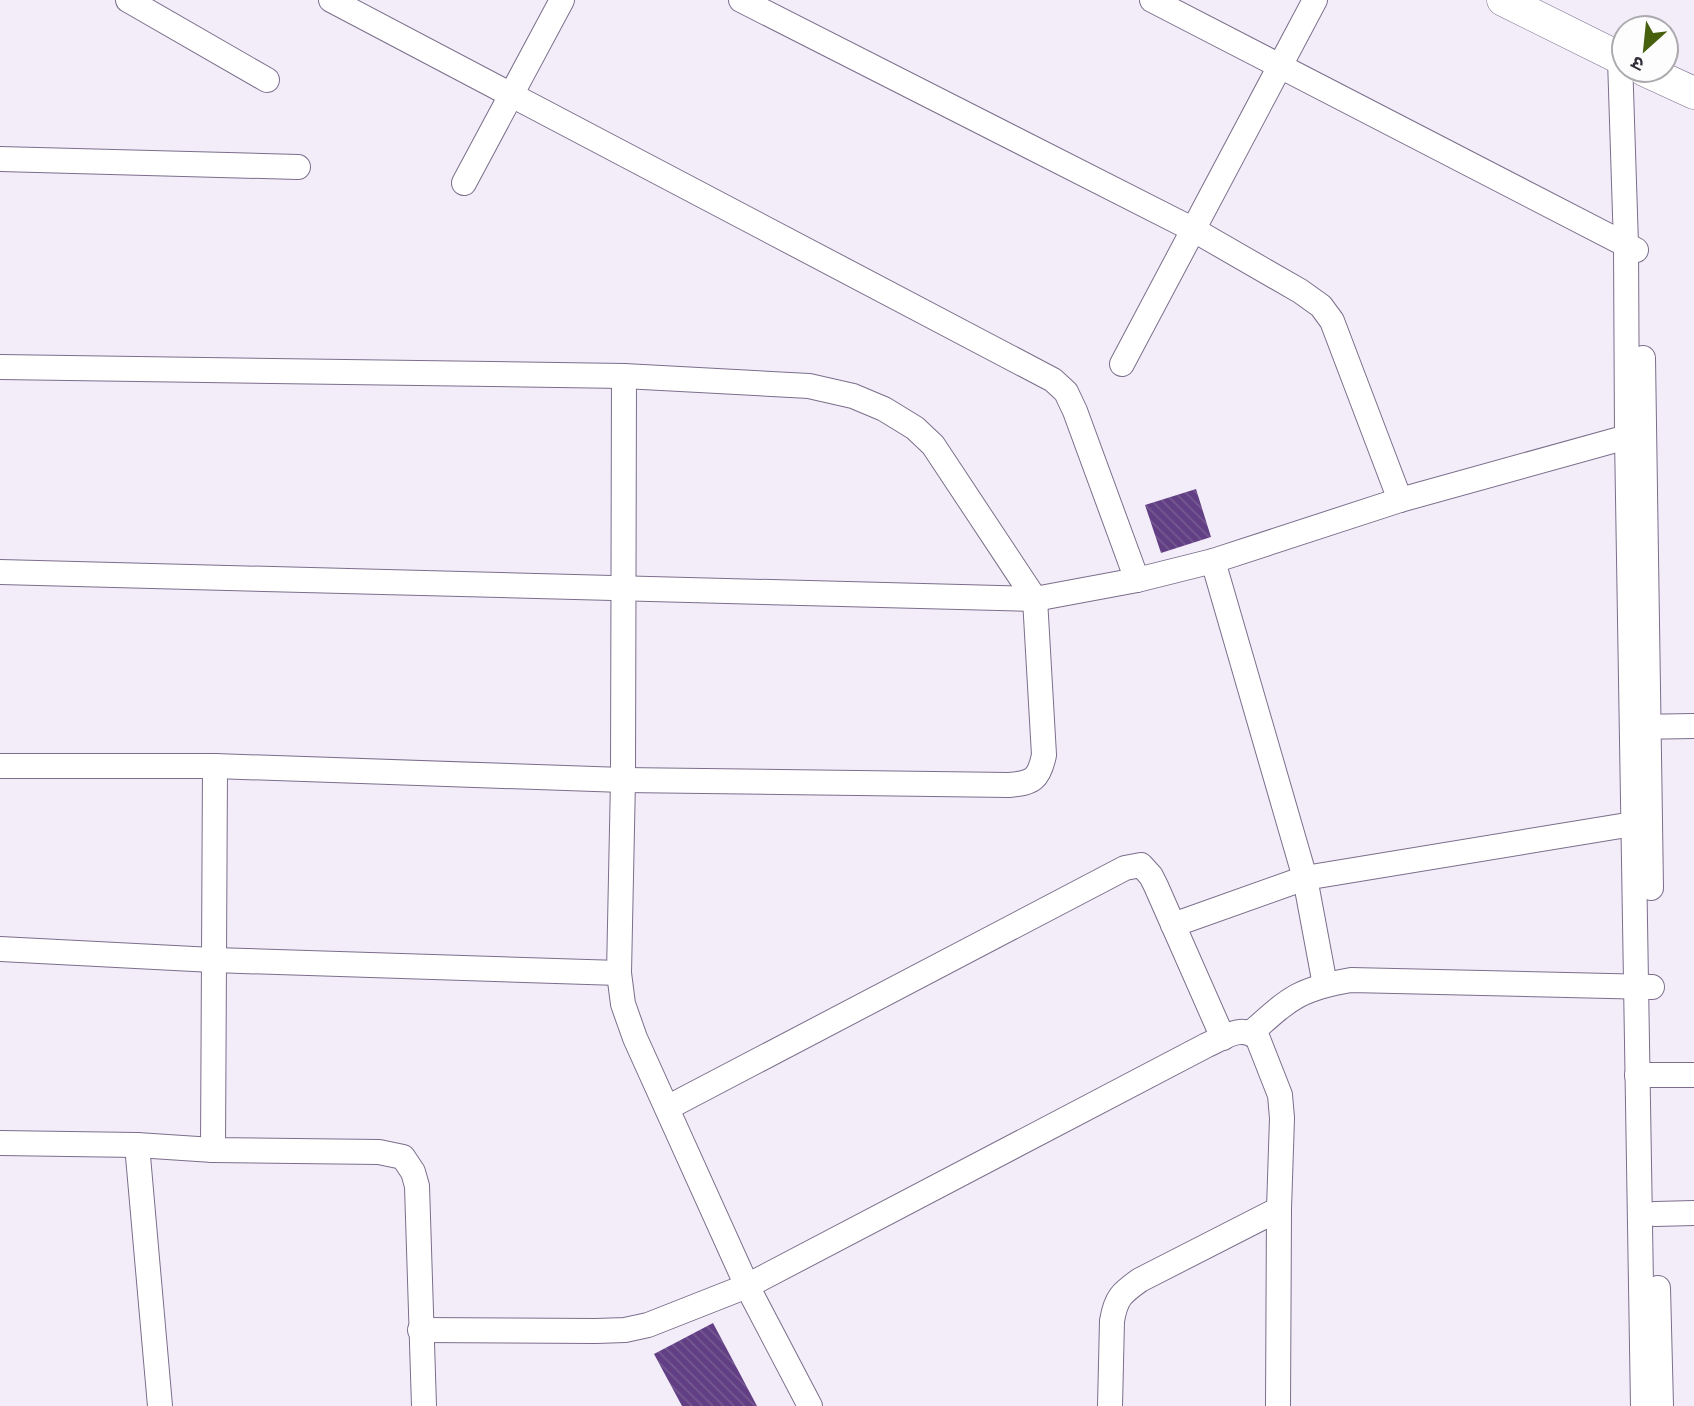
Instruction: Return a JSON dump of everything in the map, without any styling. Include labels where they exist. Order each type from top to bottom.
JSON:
[{"type":"street","points":[[128,0],[267,80]]},
{"type":"street","points":[[331,0],[1053,380],[1066,392],[1075,411],[1137,580]]},
{"type":"street","points":[[464,183],[562,0]]},
{"type":"street","points":[[741,0],[1194,230],[1300,290],[1321,306],[1332,321],[1400,500]]},
{"type":"street","points":[[1152,0],[1633,249]]},
{"type":"street","points":[[1122,364],[1315,0]]},
{"type":"street","points":[[1503,0],[1610,54]]},
{"type":"street","points":[[1631,84],[1645,1074],[1643,1406]]},
{"type":"street","points":[[1674,84],[1694,93]]},
{"type":"street","points":[[0,159],[298,167]]},
{"type":"street","points":[[1633,249],[1627,437],[1641,727],[1633,824],[1644,986]]},
{"type":"street","points":[[0,367],[624,376],[809,386],[853,396],[884,409],[915,428],[933,445],[1035,599],[1044,755],[1041,770],[1034,779],[1023,784],[1009,785],[623,780],[215,766],[0,766]]},
{"type":"street","points":[[624,376],[623,780],[618,973],[623,1004],[635,1038],[747,1286],[810,1406]]},
{"type":"street","points":[[0,572],[624,586],[1035,599],[1137,580],[1213,561],[1400,500],[1627,437]]},
{"type":"street","points":[[1213,561],[1305,878],[1325,985]]},
{"type":"street","points":[[1641,727],[1694,726]]},
{"type":"street","points":[[213,1150],[215,766]]},
{"type":"street","points":[[1173,925],[1305,878],[1633,824]]},
{"type":"street","points":[[667,1108],[1125,868],[1141,865],[1150,876],[1223,1038]]},
{"type":"street","points":[[0,949],[212,960],[618,973]]},
{"type":"street","points":[[1252,1032],[1289,999],[1325,985],[1351,981],[1644,986]]},
{"type":"street","points":[[420,1330],[625,1330],[657,1322],[747,1286],[1241,1030],[1252,1032],[1258,1039],[1280,1095],[1282,1142],[1278,1406]]},
{"type":"street","points":[[1645,1074],[1694,1075]]},
{"type":"street","points":[[1645,1074],[1656,1214],[1661,1406]]},
{"type":"street","points":[[0,1143],[379,1152],[403,1157],[413,1172],[417,1186],[424,1406]]},
{"type":"street","points":[[137,1145],[160,1406]]},
{"type":"street","points":[[1110,1406],[1112,1321],[1121,1293],[1140,1280],[1279,1209]]},
{"type":"street","points":[[1656,1214],[1694,1213]]},
{"type":"building","points":[[1196,489],[1211,537],[1161,553],[1145,505]]},
{"type":"building","points":[[713,1323],[757,1406],[682,1406],[654,1354]]}]
